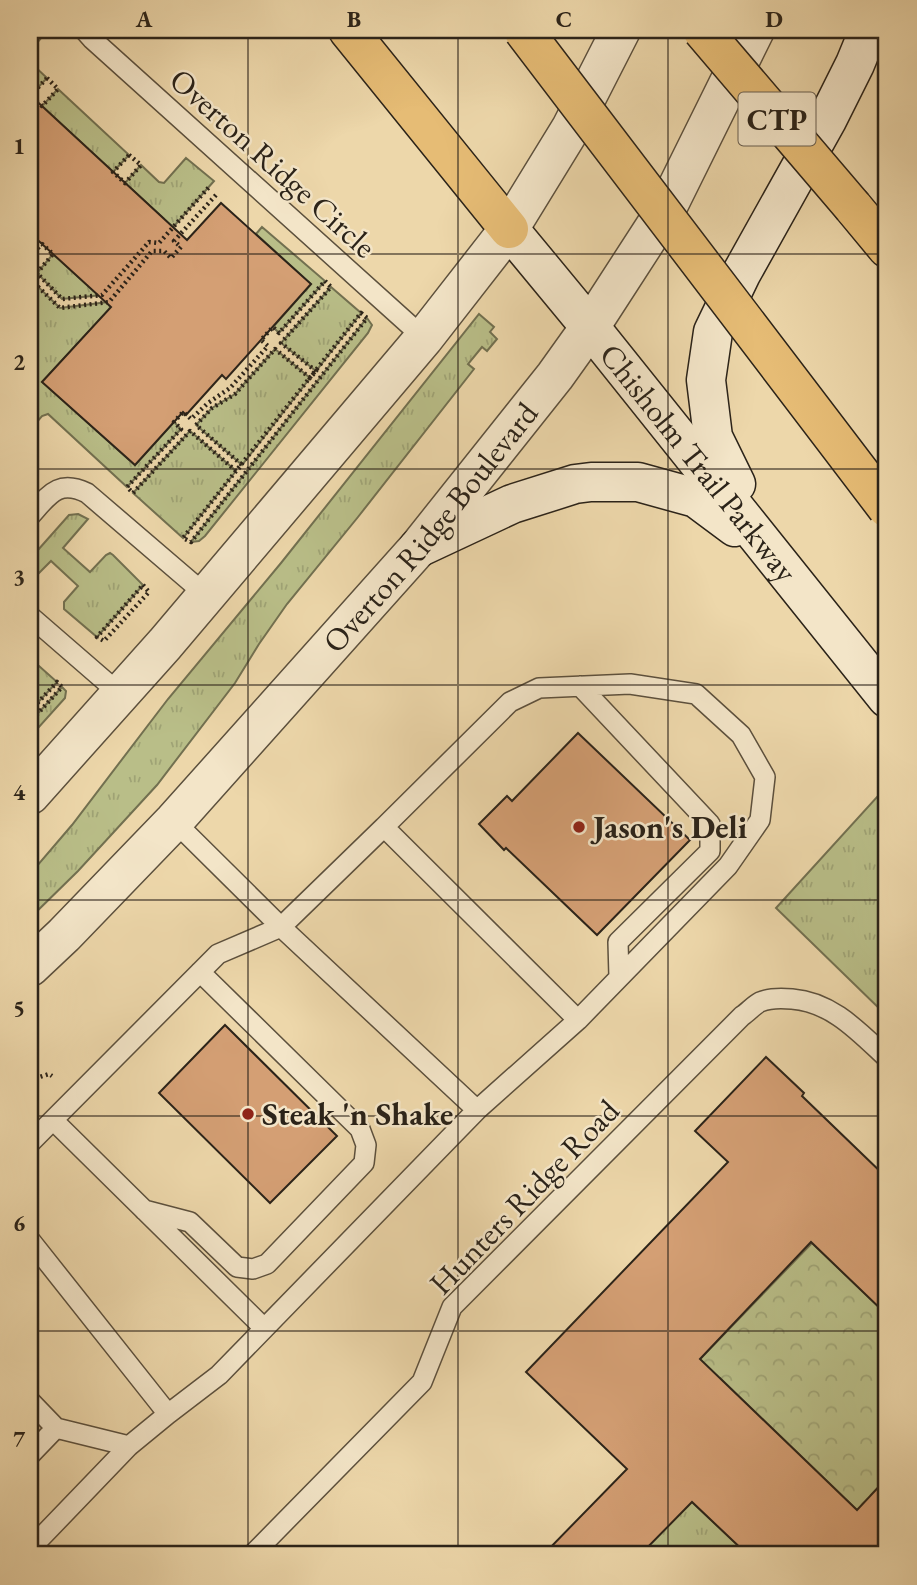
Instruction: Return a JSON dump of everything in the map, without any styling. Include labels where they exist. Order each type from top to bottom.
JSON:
[{"type":"highway","points":[[348,30],[509,229]]},
{"type":"highway","points":[[523,30],[887,508]]},
{"type":"highway","name":"CTP","points":[[702,30],[887,248]]},
{"type":"street","points":[[30,795],[206,595],[424,338],[509,229],[571,128],[621,30]]},
{"type":"street","name":"Overton Ridge Boulevard","points":[[30,967],[174,821],[418,548],[555,376],[667,208],[755,30]]},
{"type":"street","points":[[771,552],[713,437],[706,380],[713,332],[741,274],[827,120],[869,30]]},
{"type":"street","name":"Chisholm Trail Parkway","points":[[509,229],[887,698]]},
{"type":"street","points":[[418,548],[512,504],[575,484],[638,482],[696,498],[771,552]]},
{"type":"lane","name":"Overton Ridge Circle","points":[[84,30],[424,338]]},
{"type":"lane","points":[[30,516],[49,495],[61,488],[74,486],[87,493],[206,595]]},
{"type":"lane","points":[[30,616],[120,694]]},
{"type":"lane","points":[[30,1143],[218,954],[281,927],[510,702],[539,688],[580,686],[629,684],[696,694],[741,736],[765,778],[760,820],[729,866],[578,1020],[477,1110],[219,1375],[128,1446],[30,1549]]},
{"type":"lane","points":[[580,686],[710,824],[710,851],[618,942],[619,977]]},
{"type":"lane","points":[[174,821],[281,927],[477,1110]]},
{"type":"lane","points":[[384,827],[578,1020]]},
{"type":"lane","points":[[144,1210],[190,1222],[237,1267],[253,1269],[267,1264],[363,1163],[366,1145],[360,1129],[200,972]]},
{"type":"lane","name":"Hunters Ridge Road","points":[[251,1555],[422,1382],[452,1307],[742,1016],[759,1003],[779,998],[819,1004],[850,1024],[887,1058]]},
{"type":"lane","points":[[53,1120],[264,1328]]},
{"type":"lane","points":[[30,1240],[168,1414]]},
{"type":"lane","points":[[30,1401],[56,1428],[128,1446]]},
{"type":"lane","points":[[30,1455],[56,1428]]},
{"type":"path","points":[[47,78],[58,89],[42,106],[30,96],[47,78]]},
{"type":"path","points":[[129,155],[141,165],[125,183],[113,172],[129,155]]},
{"type":"path","points":[[30,256],[42,244],[53,254],[37,273],[62,299],[102,295],[149,242],[159,243],[214,181]]},
{"type":"path","points":[[30,279],[60,308],[109,302],[152,251],[164,250],[172,258],[181,247],[174,241],[222,189]]},
{"type":"path","points":[[236,471],[190,430],[133,493],[127,487],[181,429],[174,422],[183,412],[191,419],[230,388],[268,346],[261,340],[273,327],[279,333],[325,281],[331,286],[281,343],[316,371]]},
{"type":"path","points":[[361,313],[367,318],[191,541],[183,537],[310,378],[361,313]]},
{"type":"path","points":[[242,465],[196,425],[212,408],[234,394],[275,349],[310,378]]},
{"type":"path","points":[[143,585],[149,592],[104,641],[97,637],[143,585]]},
{"type":"path","points":[[30,711],[57,682],[62,687],[30,722]]},
{"type":"green space","points":[[30,30],[48,30],[30,51]]},
{"type":"green space","points":[[30,62],[47,78],[30,96]]},
{"type":"green space","points":[[58,89],[129,155],[113,172],[42,106]]},
{"type":"green space","points":[[186,158],[214,181],[159,243],[102,295],[62,299],[37,273],[53,254],[95,292],[163,218],[125,183],[141,165],[159,182],[164,183]]},
{"type":"green space","points":[[262,227],[325,281],[279,333],[273,327],[311,284],[256,234]]},
{"type":"green space","points":[[164,251],[42,382],[135,465],[174,422],[181,429],[127,487],[48,414],[42,416],[30,430],[30,279],[60,308],[108,302]]},
{"type":"green space","points":[[331,287],[361,313],[316,371],[281,343]]},
{"type":"green space","points":[[479,314],[494,327],[490,332],[497,339],[487,351],[482,347],[468,364],[474,369],[287,604],[235,683],[157,785],[78,871],[30,918],[30,874],[72,825],[168,699],[281,563]]},
{"type":"green space","points":[[367,318],[372,325],[368,333],[205,536],[199,541],[191,542]]},
{"type":"green space","points":[[275,349],[310,378],[242,465],[196,425],[212,408],[235,394]]},
{"type":"green space","points":[[190,431],[236,471],[183,538],[133,493]]},
{"type":"green space","points":[[78,514],[88,519],[63,548],[90,572],[110,553],[143,585],[97,637],[64,609],[64,602],[78,586],[51,561],[30,582],[30,559],[69,515]]},
{"type":"green space","points":[[30,658],[57,682],[30,711]]},
{"type":"green space","points":[[62,687],[66,691],[65,698],[30,737],[30,722]]},
{"type":"green space","points":[[887,786],[887,1016],[776,908]]},
{"type":"green space","points":[[812,1243],[887,1315],[887,1478],[871,1495],[887,1511],[887,1539],[720,1378],[625,1437]]},
{"type":"green space","points":[[691,1501],[748,1555],[639,1555]]},
{"type":"building","points":[[30,95],[187,240],[221,203],[311,284],[226,379],[222,375],[186,415],[183,412],[135,465],[42,382],[111,307],[30,233]]},
{"type":"building","name":"Jason's Deli","points":[[578,733],[690,840],[597,935],[479,824],[507,796],[512,801]]},
{"type":"building","name":"Steak 'n Shake","points":[[225,1025],[337,1136],[270,1203],[159,1093]]},
{"type":"building","points":[[766,1057],[804,1093],[802,1096],[887,1178],[887,1315],[811,1242],[700,1359],[857,1510],[887,1478],[887,1555],[748,1555],[692,1502],[640,1555],[543,1555],[627,1469],[526,1372],[728,1162],[695,1131]]},
{"type":"place","name":"Jason's Deli","points":[[579,827]]},
{"type":"place","name":"Steak 'n Shake","points":[[248,1114]]}]
